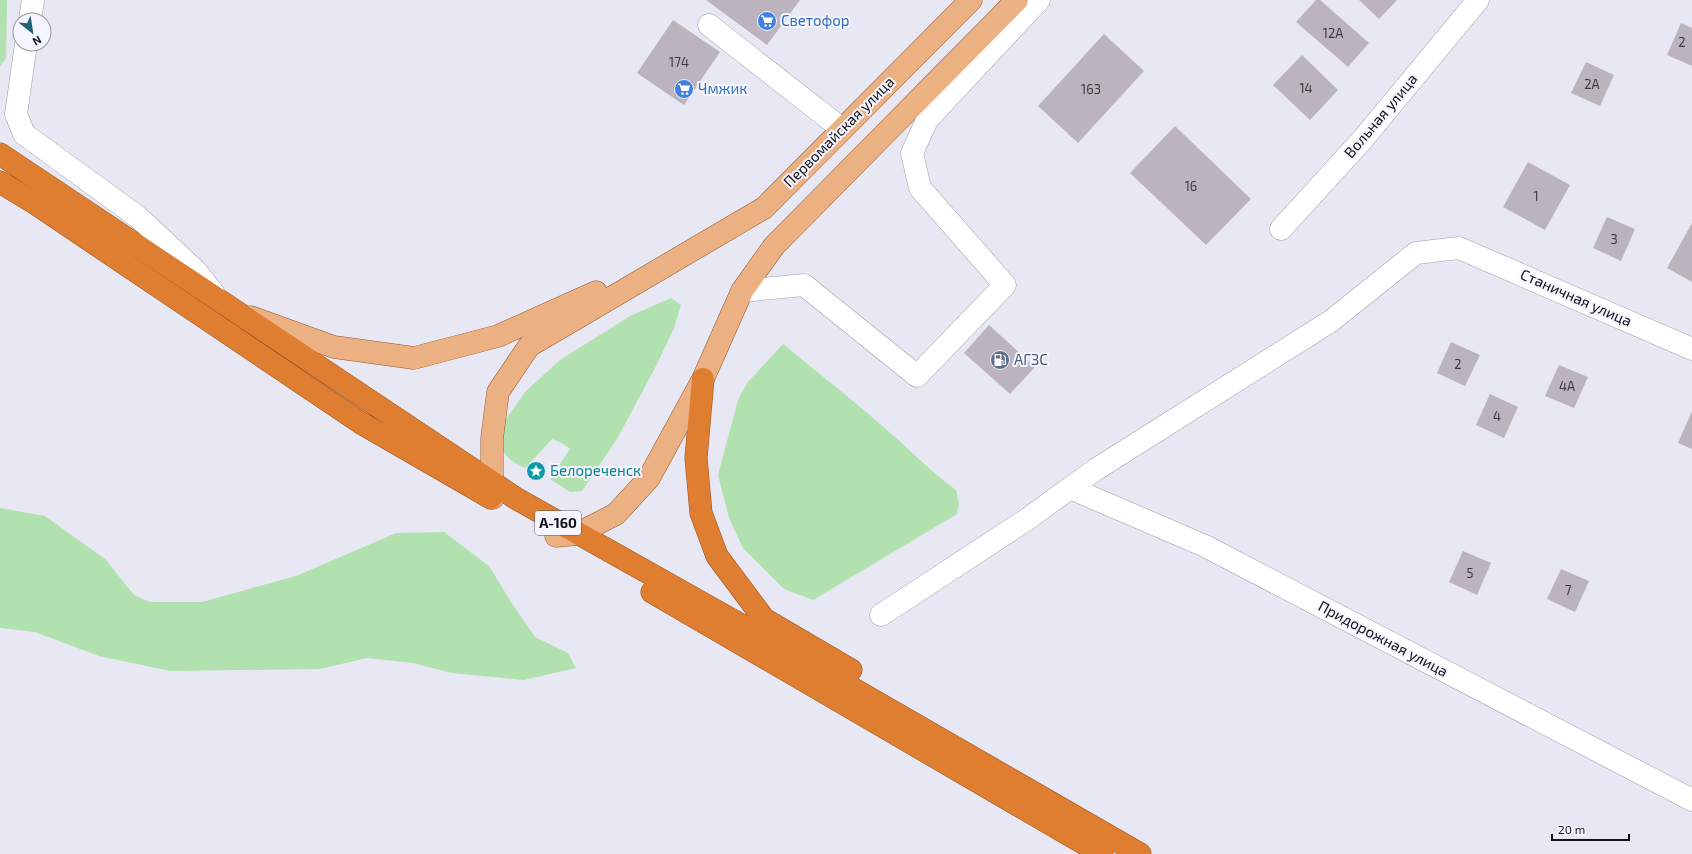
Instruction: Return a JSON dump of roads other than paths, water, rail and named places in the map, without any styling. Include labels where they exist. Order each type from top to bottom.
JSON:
[{"type":"highway","name":"А-160","points":[[0,154],[219,299],[492,491]]},
{"type":"highway","name":"А-160","points":[[0,182],[36,204],[361,422],[492,491],[567,535],[791,652],[1105,845],[1140,854]]},
{"type":"highway","points":[[702,379],[696,458],[700,513],[717,556],[764,619],[1077,802],[1105,845]]},
{"type":"main road","name":"Первомайская улица","points":[[694,248],[764,208],[971,0]]},
{"type":"main road","points":[[567,535],[616,514],[649,478],[702,379],[742,291],[774,246],[1017,0]]},
{"type":"main road","points":[[237,312],[334,347],[414,358],[498,336],[694,248]]},
{"type":"main road","points":[[492,491],[492,438],[498,392],[529,346],[694,248]]},
{"type":"street","points":[[31,12],[33,0]]},
{"type":"street","points":[[742,291],[804,285],[918,376],[1005,285],[920,188],[912,153],[927,120],[1039,0]]},
{"type":"street","name":"Вольная улица","points":[[1281,229],[1363,139],[1478,0]]},
{"type":"street","points":[[709,25],[842,129]]},
{"type":"street","points":[[25,52],[16,114],[24,134],[138,217],[196,271],[219,299]]},
{"type":"street","name":"Станичная улица","points":[[1070,488],[1095,470],[1330,321],[1416,253],[1459,248],[1692,349]]},
{"type":"street","points":[[881,615],[1026,520],[1070,488]]},
{"type":"street","name":"Придорожная улица","points":[[1070,488],[1204,546],[1692,800]]},
{"type":"place","name":"Светофор","points":[[767,21]]},
{"type":"place","name":"Чмжик","points":[[684,89]]},
{"type":"place","name":"АГЗС","points":[[1000,360]]},
{"type":"place","name":"Белореченск","points":[[536,471]]}]
